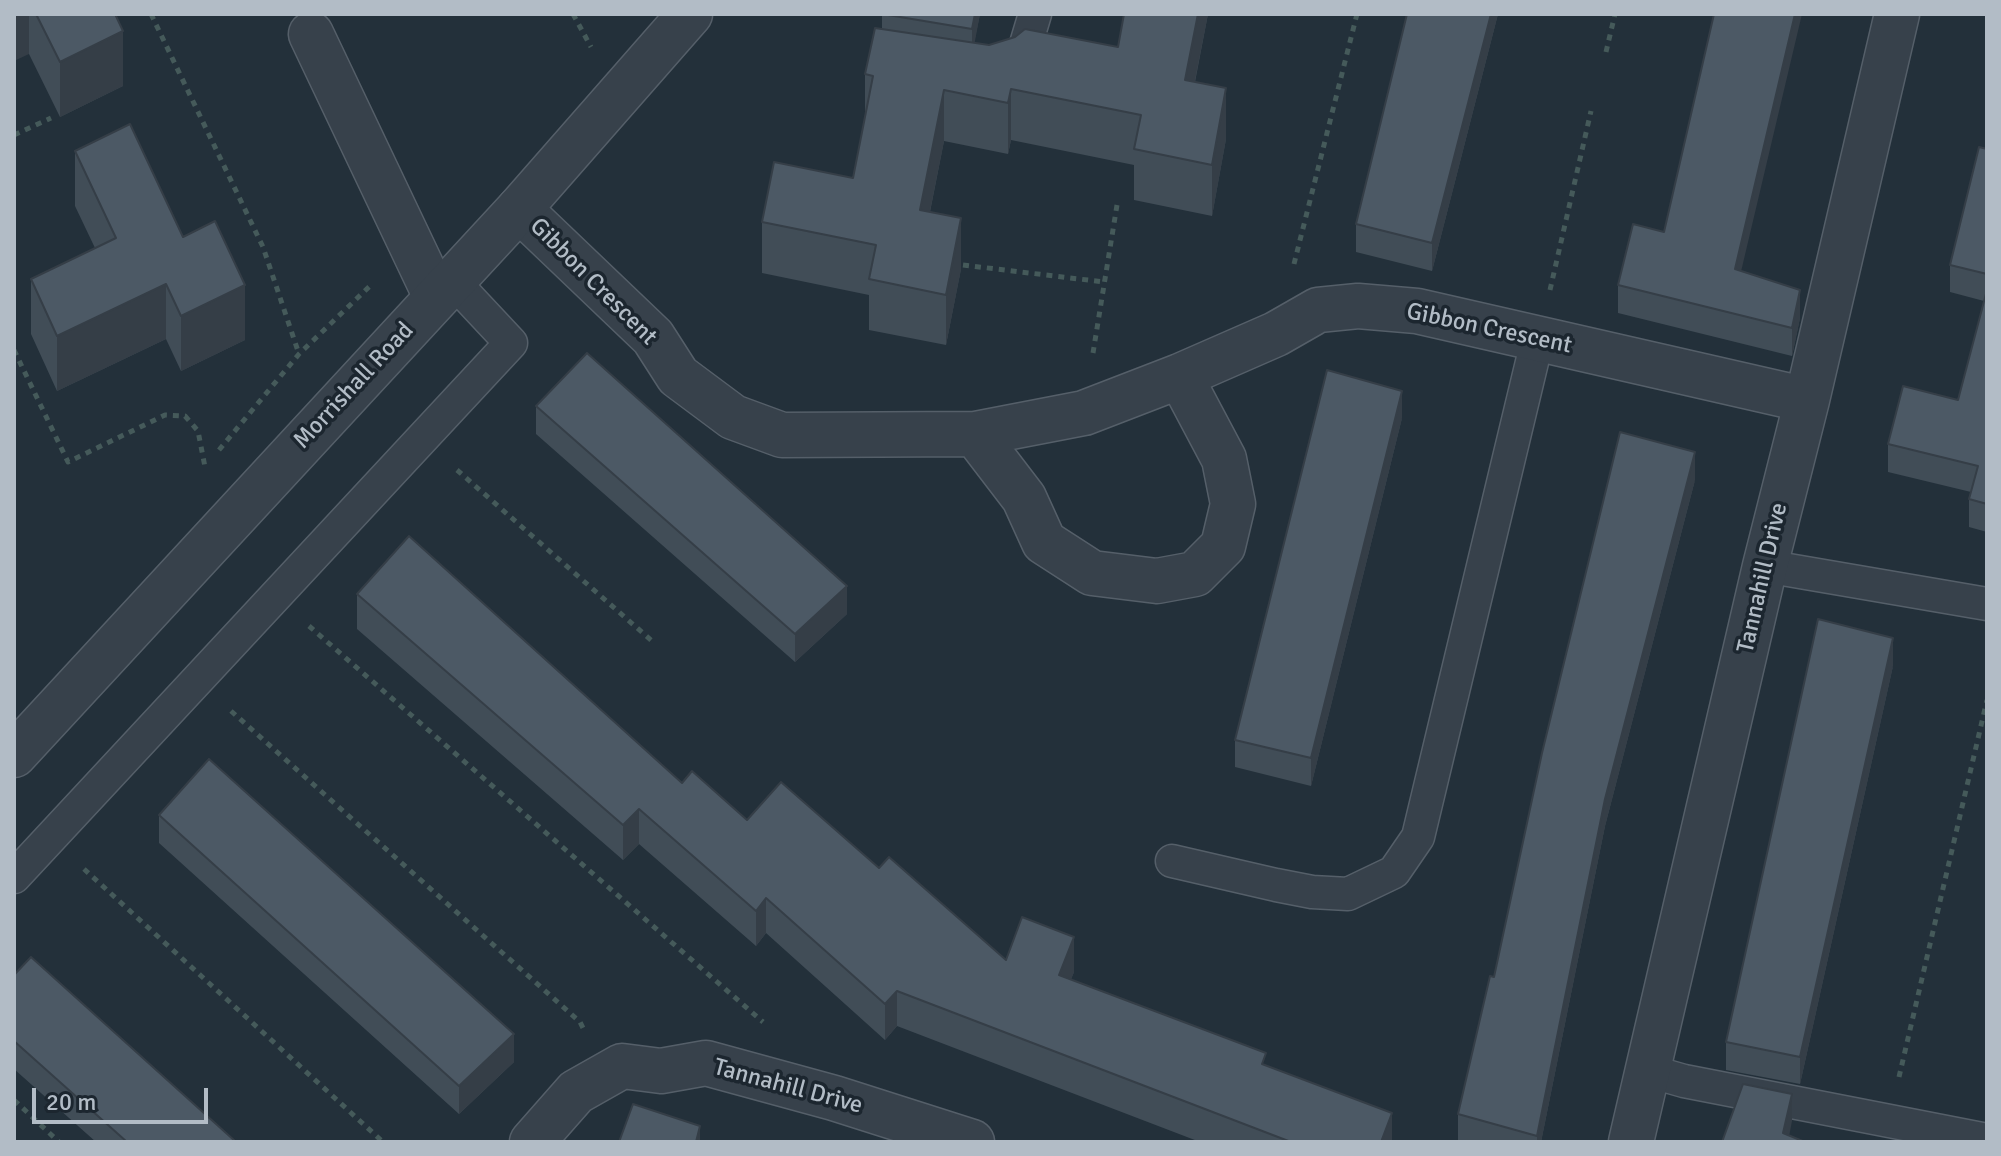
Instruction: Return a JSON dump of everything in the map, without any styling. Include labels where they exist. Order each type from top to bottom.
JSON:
[{"type":"street","name":"Morrishall Road","points":[[14,755],[519,209],[690,14]]},
{"type":"street","name":"Tannahill Drive","points":[[1631,1142],[1897,14]]},
{"type":"street","points":[[311,34],[444,288]]},
{"type":"street","name":"Gibbon Crescent","points":[[519,209],[653,337],[678,376],[733,417],[782,435],[975,434],[1084,413],[1276,334],[1318,310],[1358,306],[1417,311],[1807,400]]},
{"type":"street","points":[[975,434],[1024,498],[1044,542],[1092,573],[1157,581],[1195,574],[1223,546],[1233,504],[1224,459],[1180,376]]},
{"type":"street","name":"Tannahill Drive","points":[[532,1142],[576,1092],[622,1066],[661,1071],[706,1063],[834,1098],[972,1142]]},
{"type":"lane","points":[[981,77],[1008,70],[1023,54],[1035,14]]},
{"type":"lane","points":[[14,877],[511,343],[444,288]]},
{"type":"lane","points":[[1172,861],[1288,887],[1348,894],[1394,872],[1418,837],[1538,337]]},
{"type":"lane","points":[[1765,566],[1987,604]]},
{"type":"lane","points":[[1649,1071],[1684,1081],[1987,1140]]},
{"type":"path","points":[[14,350],[68,462],[165,415],[185,416],[198,431],[204,468],[299,354],[263,247],[151,14]]},
{"type":"path","points":[[573,14],[591,48]]},
{"type":"path","points":[[1276,334],[1357,14]]},
{"type":"path","points":[[1606,52],[1615,14]]},
{"type":"path","points":[[1538,337],[1591,111]]},
{"type":"path","points":[[14,135],[51,118]]},
{"type":"path","points":[[1084,413],[1117,205]]},
{"type":"path","points":[[963,265],[1104,282]]},
{"type":"path","points":[[422,439],[652,641]]},
{"type":"path","points":[[307,625],[781,1037],[775,1082]]},
{"type":"path","points":[[240,699],[230,710],[580,1022],[604,1077]]},
{"type":"path","points":[[1889,1121],[1987,700]]},
{"type":"path","points":[[51,838],[383,1142]]},
{"type":"path","points":[[14,1100],[59,1142]]},
{"type":"building","points":[[36,14],[115,14],[123,31],[60,62]]},
{"type":"building","points":[[882,14],[975,14],[972,29]]},
{"type":"building","points":[[1124,14],[1198,14],[1185,80],[1226,88],[1212,165],[1134,149],[1141,115],[1011,89],[1008,103],[944,90],[920,210],[961,218],[946,295],[869,279],[876,245],[762,222],[774,162],[853,178],[873,76],[865,74],[875,28],[989,45],[1015,37],[1025,29],[1118,47]]},
{"type":"building","points":[[1407,14],[1491,14],[1432,243],[1356,224]]},
{"type":"building","points":[[1714,14],[1795,14],[1735,269],[1800,290],[1792,328],[1618,285],[1633,224],[1664,232]]},
{"type":"building","points":[[130,124],[183,237],[215,221],[245,285],[181,316],[166,284],[57,336],[31,279],[116,238],[75,151]]},
{"type":"building","points":[[1979,147],[1987,149],[1987,274],[1950,265]]},
{"type":"building","points":[[1987,290],[1987,504],[1969,499],[1978,466],[1888,444],[1903,386],[1958,400]]},
{"type":"building","points":[[587,353],[847,586],[795,634],[536,406]]},
{"type":"building","points":[[1327,370],[1402,391],[1311,758],[1235,740]]},
{"type":"building","points":[[1620,432],[1695,452],[1605,799],[1537,1136],[1458,1114],[1490,976],[1494,977],[1542,753]]},
{"type":"building","points":[[409,536],[682,783],[692,771],[747,820],[781,782],[879,868],[889,857],[1006,960],[1022,917],[1074,937],[1059,975],[1266,1053],[1262,1064],[1392,1113],[1381,1142],[1291,1142],[897,991],[885,1004],[766,898],[756,911],[639,809],[623,825],[357,594]]},
{"type":"building","points":[[1818,619],[1893,638],[1800,1057],[1726,1042]]},
{"type":"building","points":[[209,759],[514,1034],[459,1086],[159,815]]},
{"type":"building","points":[[31,957],[236,1142],[127,1142],[14,1041],[14,975]]},
{"type":"building","points":[[1743,1084],[1792,1094],[1783,1133],[1805,1142],[1722,1142]]},
{"type":"building","points":[[633,1104],[700,1126],[696,1142],[619,1142]]}]
